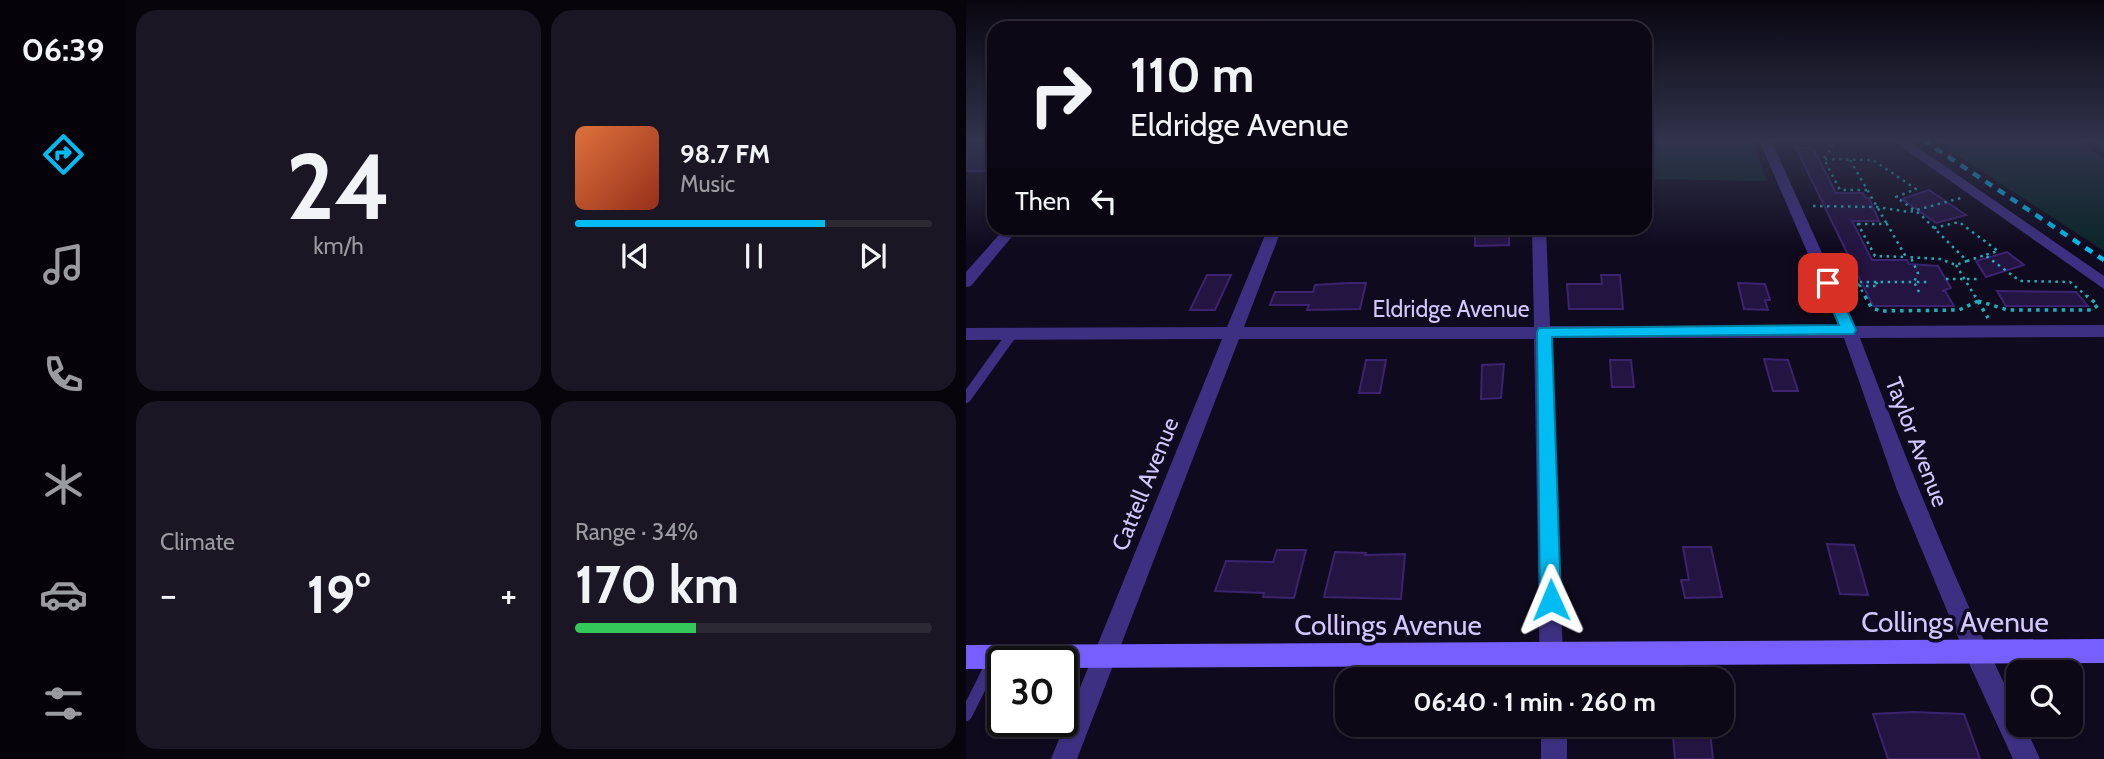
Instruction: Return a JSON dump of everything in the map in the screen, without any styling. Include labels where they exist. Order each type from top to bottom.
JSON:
[{"type":"main road","name":"Collings Avenue","points":[[1078,656],[2104,650]]},
{"type":"main road","name":"Collings Avenue","points":[[966,657],[987,656]]},
{"type":"street","name":"Taylor Avenue","points":[[1781,175],[1849,330],[1907,490],[1975,651],[2027,759]]},
{"type":"street","points":[[1950,175],[2104,284]]},
{"type":"street","points":[[966,282],[1006,235]]},
{"type":"street","name":"Cattell Avenue","points":[[1063,759],[1272,235]]},
{"type":"street","points":[[1539,235],[1552,667]]},
{"type":"street","name":"Eldridge Avenue","points":[[966,334],[2104,331]]},
{"type":"street","points":[[1553,737],[1554,759]]},
{"type":"lane","points":[[966,398],[1012,334]]},
{"type":"lane","points":[[966,715],[987,674]]},
{"type":"path","points":[[1832,175],[1840,190],[1867,190]]},
{"type":"path","points":[[1859,175],[1918,273],[1914,282]]},
{"type":"path","points":[[1895,175],[1916,189],[1896,196],[1968,261]]},
{"type":"path","points":[[1813,206],[1877,207],[1915,212],[1963,197]]},
{"type":"path","points":[[1887,224],[1858,224],[1875,257],[1940,259],[1956,265],[1998,251],[1959,222],[1934,228]]},
{"type":"path","points":[[1984,255],[2020,281],[2079,282]]},
{"type":"path","points":[[1956,265],[1990,322]]},
{"type":"path","points":[[1946,279],[1979,279]]},
{"type":"path","points":[[1929,282],[1857,282],[1867,303],[1877,311],[1959,310],[1978,302],[2008,310],[2097,308],[2096,303],[2070,282]]},
{"type":"path","points":[[1914,282],[1919,292]]},
{"type":"path","points":[[1877,284],[1882,293]]},
{"type":"green space","points":[[1652,175],[1765,175],[1767,181],[1652,179]]},
{"type":"green space","points":[[1988,175],[2104,175],[2104,251]]},
{"type":"building","points":[[1809,175],[1827,175],[1836,193],[1863,193],[1869,198],[1879,221],[1852,221],[1872,260],[1907,260],[1909,264],[1938,266],[1951,288],[1942,291],[1945,291],[1954,306],[1873,306]]},
{"type":"building","points":[[1929,190],[1966,215],[1936,223],[1902,199]]},
{"type":"building","points":[[1475,235],[1509,235],[1509,245],[1475,246]]},
{"type":"building","points":[[2007,252],[2024,265],[1986,277],[1976,261]]},
{"type":"building","points":[[1207,275],[1231,275],[1215,310],[1190,310]]},
{"type":"building","points":[[1601,275],[1620,275],[1623,309],[1569,309],[1567,284],[1602,284]]},
{"type":"building","points":[[1366,283],[1360,309],[1307,310],[1309,305],[1270,305],[1275,292],[1313,292],[1315,285]]},
{"type":"building","points":[[1738,283],[1765,284],[1770,300],[1765,300],[1768,310],[1744,309]]},
{"type":"building","points":[[1997,291],[2076,292],[2088,306],[2006,306]]},
{"type":"building","points":[[1764,359],[1788,360],[1798,391],[1773,391]]},
{"type":"building","points":[[1366,360],[1386,360],[1380,393],[1359,393]]},
{"type":"building","points":[[1610,360],[1631,360],[1634,387],[1612,387]]},
{"type":"building","points":[[1504,364],[1501,398],[1481,399],[1482,365]]},
{"type":"building","points":[[1827,544],[1854,545],[1868,595],[1840,594]]},
{"type":"building","points":[[1683,547],[1711,547],[1722,597],[1685,598],[1681,580],[1689,580]]},
{"type":"building","points":[[1277,550],[1306,550],[1294,598],[1263,597],[1264,593],[1215,591],[1226,561],[1273,562]]},
{"type":"building","points":[[1335,552],[1366,553],[1365,555],[1405,554],[1401,599],[1324,597]]},
{"type":"building","points":[[1873,714],[1964,714],[1980,759],[1888,759]]},
{"type":"building","points":[[1673,737],[1710,737],[1713,759],[1675,759]]},
{"type":"railway","points":[[1976,175],[2104,260]]},
{"type":"route","points":[[1551,600],[1544,332],[1849,330],[1828,283]]}]
